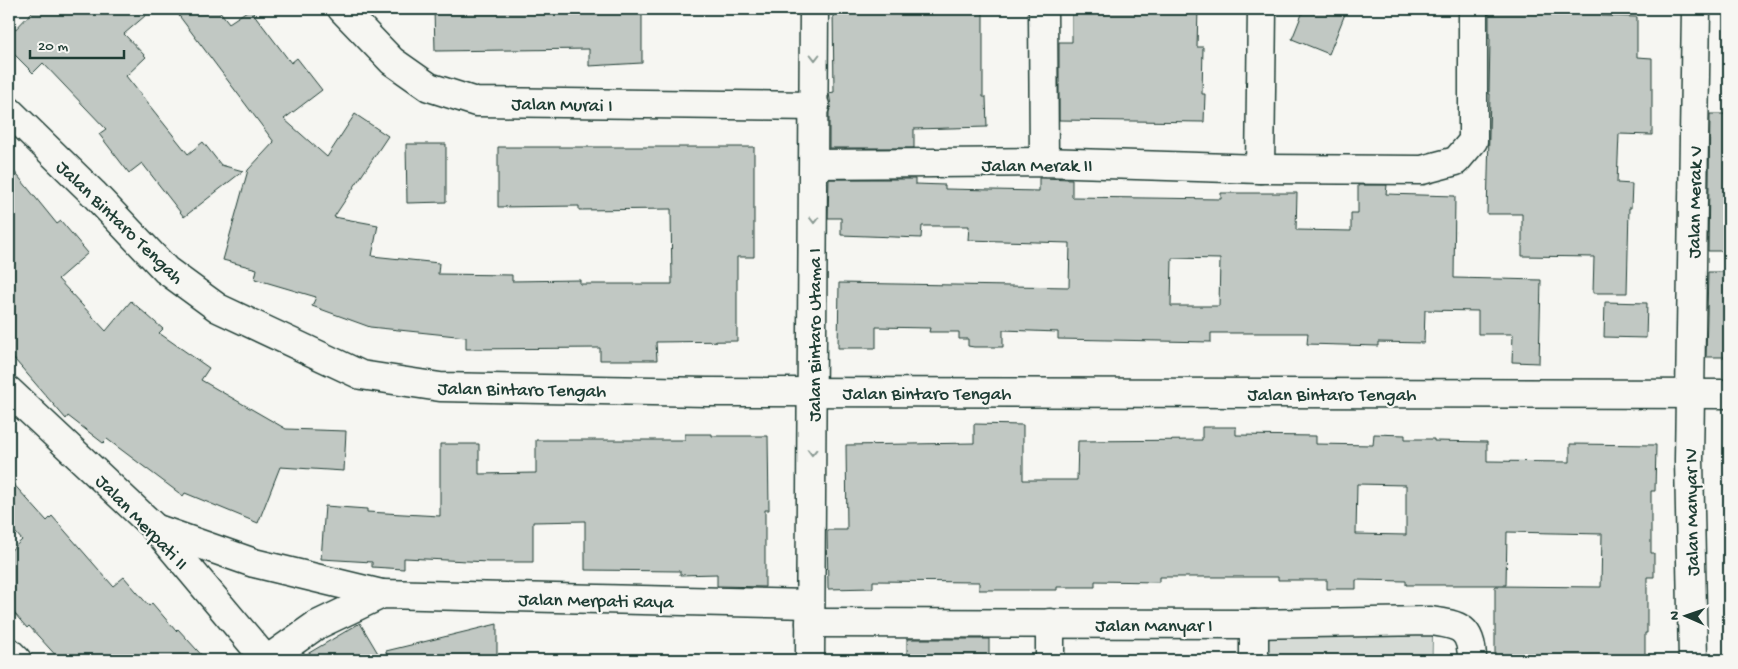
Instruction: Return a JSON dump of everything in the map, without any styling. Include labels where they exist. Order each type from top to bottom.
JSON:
[{"type":"street","name":"Jalan Murai I","points":[[342,9],[392,61],[429,87],[476,102],[815,106]]},
{"type":"street","name":"Jalan Bintaro Utama I","points":[[810,660],[815,106],[814,9]]},
{"type":"street","points":[[1044,9],[1044,162]]},
{"type":"street","points":[[1260,169],[1262,9]]},
{"type":"street","name":"Jalan Merak II","points":[[814,164],[1044,162],[1260,169],[1422,170],[1456,161],[1473,141],[1473,9]]},
{"type":"street","name":"Jalan Merak V","points":[[1690,394],[1696,9]]},
{"type":"street","name":"Jalan Bintaro Tengah","points":[[9,111],[93,193],[166,270],[218,308],[361,375],[440,387],[813,392],[1729,394]]},
{"type":"street","name":"Jalan Merpati II","points":[[9,391],[156,528],[267,660]]},
{"type":"street","name":"Jalan Manyar IV","points":[[1690,394],[1689,460],[1693,660]]},
{"type":"street","name":"Jalan Merpati Raya","points":[[156,528],[254,563],[382,594],[810,614]]},
{"type":"street","name":"Jalan Merpati Raya","points":[[267,660],[315,626],[382,594]]},
{"type":"street","name":"Jalan Manyar I","points":[[810,614],[1050,623],[1254,624],[1431,621],[1454,624],[1466,633],[1472,646],[1472,660]]},
{"type":"street","points":[[1050,623],[1050,660]]},
{"type":"street","points":[[1254,624],[1254,660]]},
{"type":"street","points":[[9,652],[17,660]]},
{"type":"shaded area","points":[[1245,614],[1433,616],[1432,660],[1245,660]]},
{"type":"building","points":[[35,9],[153,9],[124,34],[146,57],[126,76],[188,154],[203,142],[221,165],[243,171],[184,217],[142,163],[129,173],[99,134],[106,129],[43,63],[33,73],[9,49],[9,36]]},
{"type":"building","points":[[174,9],[218,9],[229,23],[250,9],[291,63],[297,58],[322,90],[284,119],[327,157],[355,114],[388,136],[334,217],[378,225],[372,256],[439,263],[438,274],[512,275],[512,281],[580,280],[580,284],[672,284],[671,209],[579,210],[579,206],[498,207],[498,147],[754,147],[754,257],[737,257],[737,341],[656,342],[657,360],[600,360],[600,348],[466,349],[466,337],[370,327],[312,306],[316,297],[255,279],[257,269],[223,260],[248,170],[274,142]]},
{"type":"building","points":[[434,9],[642,9],[642,63],[589,66],[589,49],[435,51]]},
{"type":"building","points":[[833,9],[983,9],[983,97],[986,97],[987,127],[914,129],[914,148],[829,148],[829,112],[831,106],[829,93],[834,92]]},
{"type":"building","points":[[1072,9],[1198,9],[1197,47],[1203,47],[1202,94],[1205,94],[1204,122],[1059,120],[1059,42],[1072,42]]},
{"type":"building","points":[[1304,9],[1347,9],[1329,54],[1292,39]]},
{"type":"building","points":[[1489,9],[1576,11],[1576,9],[1602,9],[1602,16],[1637,17],[1637,57],[1652,58],[1652,135],[1619,134],[1617,183],[1632,184],[1631,208],[1629,208],[1627,293],[1593,293],[1594,257],[1522,256],[1522,214],[1487,214],[1490,94]]},
{"type":"building","points":[[1710,114],[1729,114],[1729,251],[1708,251]]},
{"type":"building","points":[[406,144],[446,144],[446,202],[407,203]]},
{"type":"building","points":[[9,165],[57,224],[61,221],[88,253],[58,279],[106,331],[131,301],[163,329],[159,333],[209,368],[201,380],[286,429],[346,431],[344,471],[280,467],[258,523],[185,493],[183,496],[107,439],[103,443],[68,416],[66,419],[9,353]]},
{"type":"building","points":[[1039,178],[1072,179],[1072,197],[1221,199],[1221,193],[1297,193],[1296,230],[1351,231],[1351,213],[1358,213],[1358,185],[1387,185],[1386,194],[1455,196],[1454,278],[1541,280],[1539,363],[1512,362],[1513,334],[1478,334],[1478,311],[1425,310],[1424,343],[1378,342],[1378,346],[1307,344],[1308,333],[1211,333],[1211,342],[1058,339],[1058,332],[1003,330],[1003,347],[974,347],[968,346],[968,339],[959,339],[959,332],[929,332],[930,328],[876,327],[876,348],[838,348],[839,283],[1069,287],[1070,243],[968,240],[969,226],[922,226],[921,238],[841,235],[841,218],[828,218],[829,179],[915,179],[915,184],[945,185],[945,189],[1039,191]],"holes":[[[1172,258],[1220,259],[1219,306],[1171,306]]]},
{"type":"building","points":[[1708,272],[1729,272],[1729,357],[1706,357]]},
{"type":"building","points":[[1605,302],[1647,303],[1646,338],[1604,337]]},
{"type":"building","points":[[974,424],[1023,425],[1023,480],[1077,480],[1078,441],[1202,440],[1202,427],[1236,427],[1236,435],[1316,436],[1316,444],[1373,445],[1374,434],[1405,435],[1405,439],[1487,442],[1487,461],[1570,462],[1570,444],[1656,445],[1655,491],[1651,491],[1651,553],[1654,553],[1654,577],[1647,577],[1645,660],[1495,660],[1495,586],[1601,587],[1602,534],[1507,532],[1506,585],[1406,585],[1406,581],[1356,580],[1356,589],[1327,589],[1327,580],[1278,580],[1278,577],[1159,577],[1159,582],[1095,581],[1095,587],[1057,587],[1057,590],[979,590],[979,582],[873,581],[873,588],[828,589],[827,530],[847,530],[846,445],[974,443]],"holes":[[[1357,484],[1406,485],[1406,535],[1356,534]]]},
{"type":"building","points":[[685,434],[768,436],[769,510],[765,510],[765,587],[717,586],[717,574],[680,575],[680,571],[585,570],[585,521],[533,522],[533,562],[404,558],[404,569],[372,567],[372,562],[321,559],[325,506],[367,509],[367,512],[440,516],[440,444],[479,444],[479,474],[536,473],[536,440],[685,440]]},
{"type":"building","points":[[9,479],[47,521],[52,516],[113,586],[124,577],[149,606],[152,603],[176,631],[178,629],[206,660],[60,660],[29,626],[27,628],[9,607],[9,552],[22,540],[9,525]]},
{"type":"building","points":[[360,623],[382,660],[297,660]]},
{"type":"building","points":[[497,624],[497,660],[387,660],[386,651]]},
{"type":"building","points":[[907,639],[989,639],[989,660],[907,660]]}]
